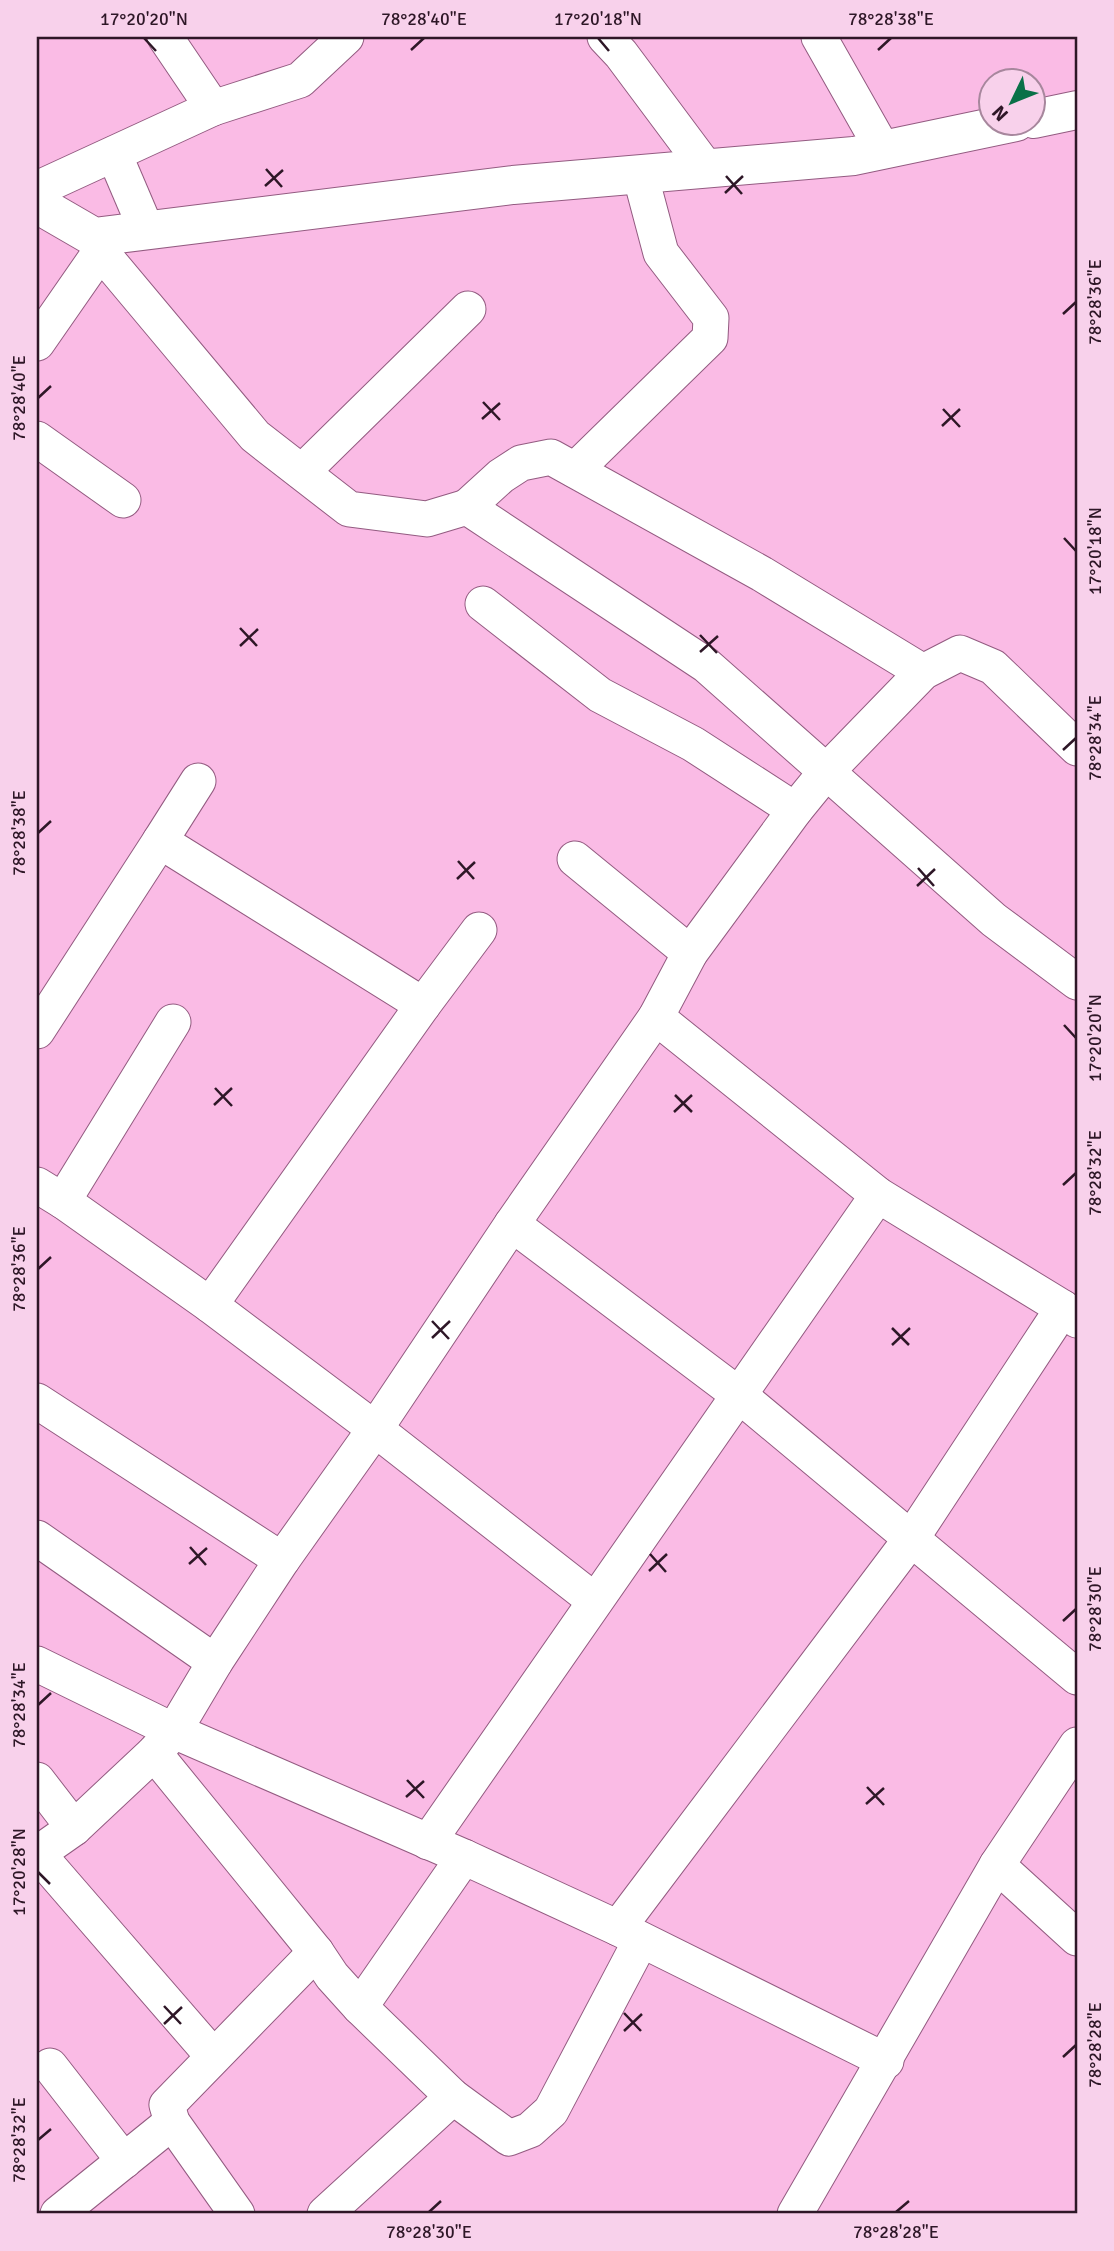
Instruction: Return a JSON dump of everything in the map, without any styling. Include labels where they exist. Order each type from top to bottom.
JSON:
[{"type":"street","points":[[165,37],[214,108]]},
{"type":"street","points":[[37,189],[214,108],[300,80],[346,37]]},
{"type":"street","points":[[606,37],[706,168]]},
{"type":"street","points":[[819,37],[883,150]]},
{"type":"street","points":[[1048,116],[1077,110]]},
{"type":"street","points":[[37,204],[94,237],[120,239],[513,185],[854,156],[978,130]]},
{"type":"street","points":[[114,154],[120,239],[255,436],[349,509],[427,519],[467,507],[500,476],[521,463],[551,457],[762,574],[923,672]]},
{"type":"street","points":[[575,470],[710,338],[712,318],[661,253],[640,174]]},
{"type":"street","points":[[37,343],[120,239]]},
{"type":"street","points":[[302,472],[468,309]]},
{"type":"street","points":[[37,439],[123,500]]},
{"type":"street","points":[[467,507],[706,665],[994,920],[1077,982]]},
{"type":"street","points":[[483,604],[600,695],[693,744],[795,810]]},
{"type":"street","points":[[213,2056],[37,1854],[74,1828],[164,1742],[282,1560],[375,1429],[512,1224],[656,1017],[690,953],[795,810],[827,772],[923,672],[960,653],[993,667],[1077,748]]},
{"type":"street","points":[[37,1031],[198,781]]},
{"type":"street","points":[[160,841],[423,1005]]},
{"type":"street","points":[[575,859],[690,953]]},
{"type":"street","points":[[210,1305],[479,930]]},
{"type":"street","points":[[164,1742],[332,1976],[360,2007],[453,2097],[509,2138],[530,2130],[551,2110],[630,1934],[1070,1314],[878,1195],[656,1017]]},
{"type":"street","points":[[173,1022],[50,1193],[210,1305],[375,1429],[595,1601]]},
{"type":"street","points":[[428,1842],[878,1195]]},
{"type":"street","points":[[512,1224],[739,1395],[1077,1677]]},
{"type":"street","points":[[37,1402],[282,1560]]},
{"type":"street","points":[[37,1538],[215,1662]]},
{"type":"street","points":[[37,1664],[164,1742],[464,1857],[630,1934],[886,2061]]},
{"type":"street","points":[[795,2214],[998,1865],[1077,1745]]},
{"type":"street","points":[[37,1780],[74,1828]]},
{"type":"street","points":[[360,2007],[464,1857]]},
{"type":"street","points":[[998,1865],[1077,1938]]},
{"type":"street","points":[[237,2214],[172,2122],[167,2105],[316,1952]]},
{"type":"street","points":[[50,2066],[124,2161]]},
{"type":"street","points":[[347,2207],[453,2097]]},
{"type":"street","points":[[58,2214],[172,2122]]}]
